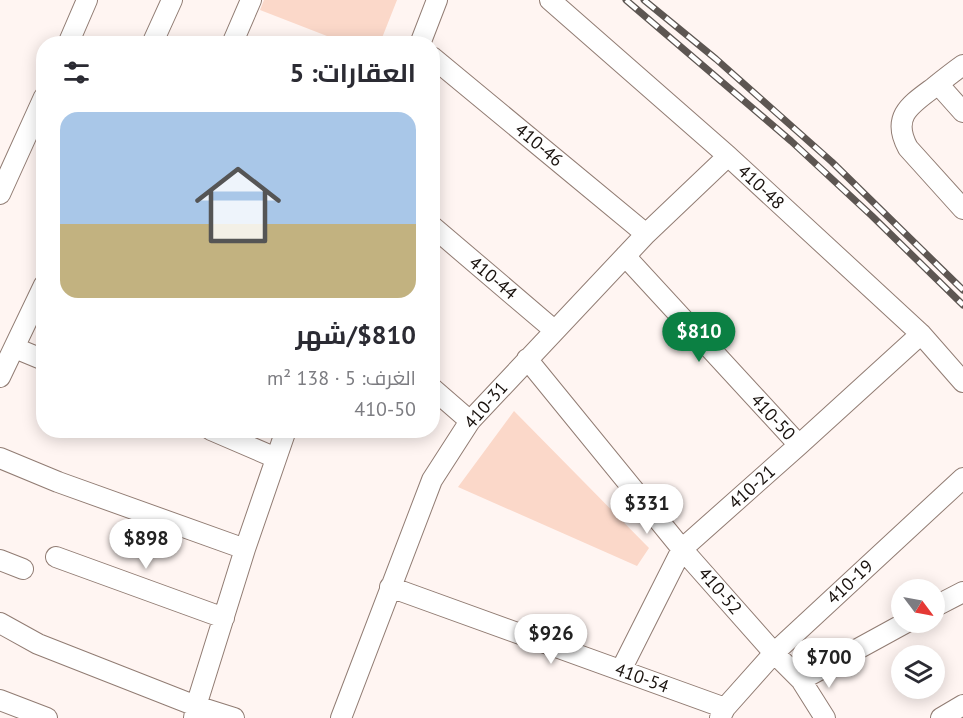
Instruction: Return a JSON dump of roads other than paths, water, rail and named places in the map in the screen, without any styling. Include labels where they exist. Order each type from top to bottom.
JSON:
[{"type":"street","points":[[71,36],[87,0]]},
{"type":"street","points":[[156,36],[172,0]]},
{"type":"street","points":[[235,36],[251,0]]},
{"type":"street","points":[[423,36],[437,0]]},
{"type":"street","name":"410-48","points":[[550,0],[728,156],[921,334],[963,382]]},
{"type":"street","name":"410-46","points":[[440,64],[646,234]]},
{"type":"street","points":[[963,65],[907,108],[901,128],[908,148],[963,208]]},
{"type":"street","points":[[938,84],[963,112]]},
{"type":"street","points":[[0,194],[36,115]]},
{"type":"street","name":"410-31","points":[[341,718],[432,480],[470,421],[646,234],[728,156]]},
{"type":"street","name":"410-44","points":[[440,233],[554,330]]},
{"type":"street","name":"410-50","points":[[626,256],[800,445]]},
{"type":"street","points":[[0,377],[36,302]]},
{"type":"street","name":"410-21","points":[[621,670],[682,549],[921,334]]},
{"type":"street","points":[[15,348],[36,357]]},
{"type":"street","name":"410-52","points":[[527,359],[682,549],[774,653],[801,680],[825,718]]},
{"type":"street","points":[[440,395],[470,421]]},
{"type":"street","points":[[230,438],[276,458]]},
{"type":"street","points":[[195,712],[245,549],[283,438]]},
{"type":"street","points":[[0,458],[58,482],[245,549]]},
{"type":"street","name":"410-19","points":[[723,713],[774,653],[963,478]]},
{"type":"street","points":[[56,557],[224,618]]},
{"type":"street","points":[[0,560],[23,569]]},
{"type":"street","name":"410-54","points":[[390,587],[621,670],[723,713]]},
{"type":"street","points":[[945,601],[963,592]]},
{"type":"street","points":[[0,623],[38,644],[195,712],[234,718]]},
{"type":"street","points":[[801,680],[891,631]]},
{"type":"street","points":[[0,700],[47,718]]},
{"type":"street","points":[[941,718],[963,705]]},
{"type":"railway","points":[[626,0],[791,141],[963,305]]},
{"type":"railway","points":[[644,0],[716,59],[832,162],[963,290]]}]
